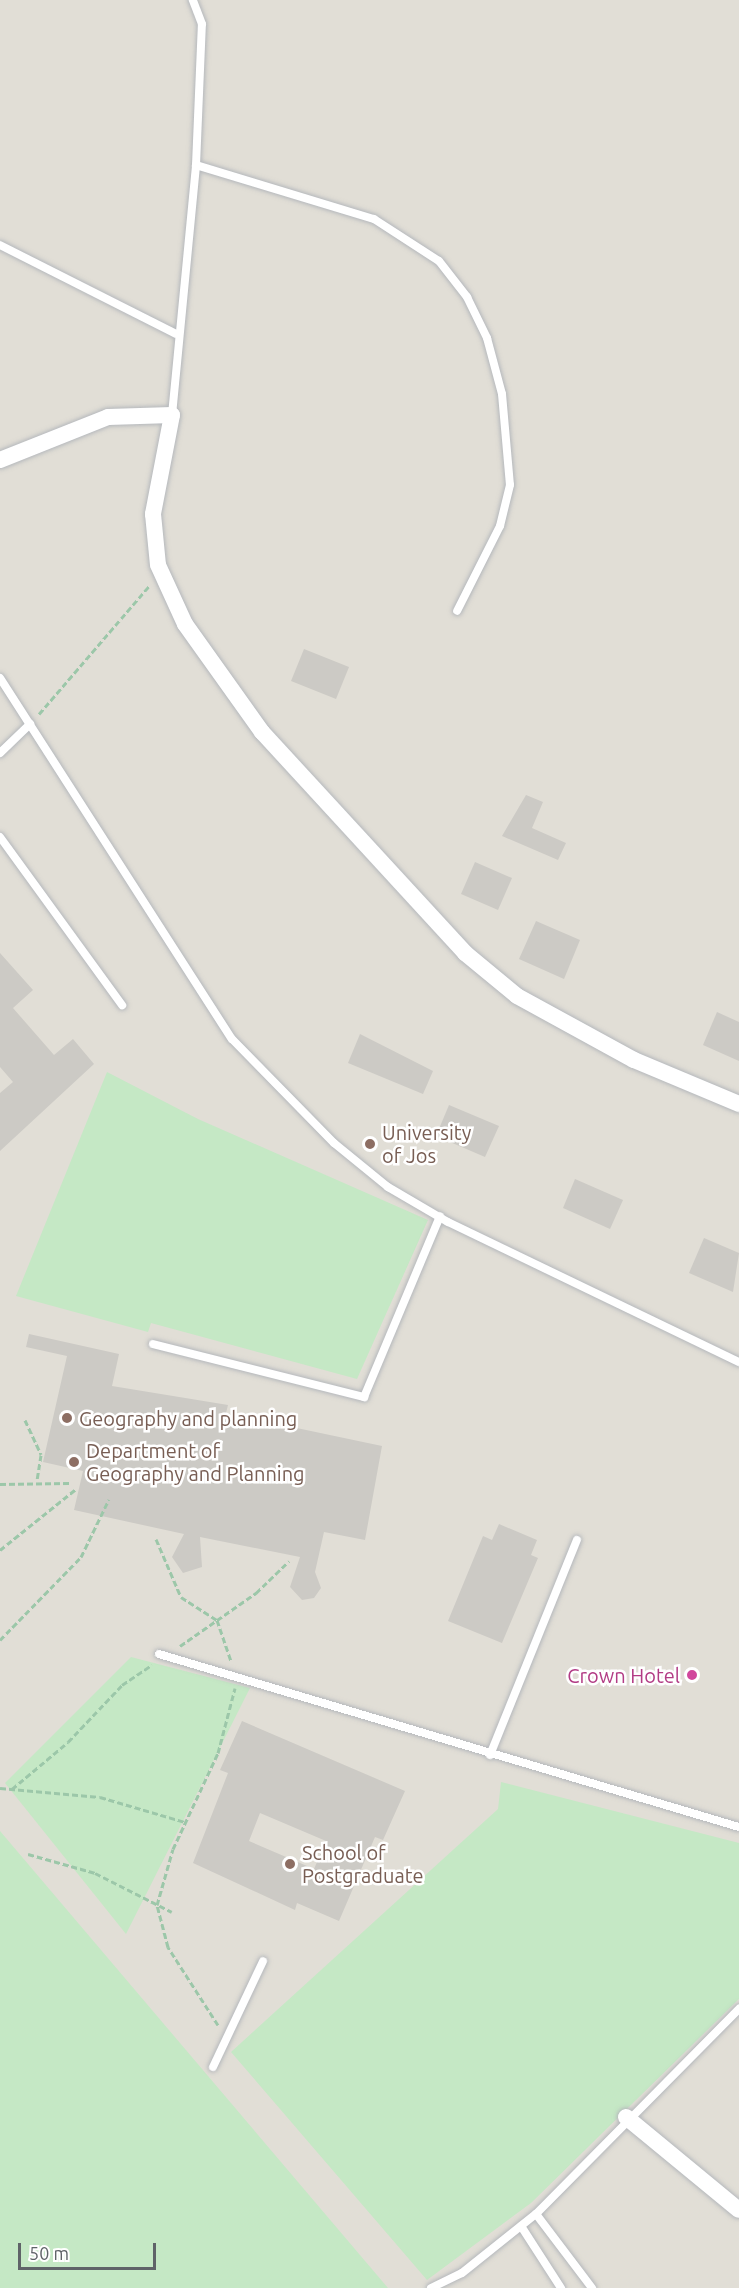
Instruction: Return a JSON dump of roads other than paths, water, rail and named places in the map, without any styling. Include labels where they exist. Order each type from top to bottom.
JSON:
[{"type":"street","points":[[0,460],[108,417],[172,416],[153,514],[161,572],[185,624],[262,732],[465,953],[526,1002],[634,1060],[739,1104]]},
{"type":"street","points":[[626,2117],[739,2210]]},
{"type":"lane","points":[[172,416],[176,334],[196,165],[202,24],[193,0]]},
{"type":"lane","points":[[196,165],[374,219],[439,261],[466,297],[488,338],[502,394],[510,485],[500,526],[457,611]]},
{"type":"lane","points":[[0,245],[176,334]]},
{"type":"lane","points":[[0,678],[232,1039],[334,1143],[388,1187],[440,1216],[739,1362]]},
{"type":"lane","points":[[0,753],[30,724]]},
{"type":"lane","points":[[0,837],[122,1005]]},
{"type":"lane","points":[[153,1344],[364,1397],[440,1216]]},
{"type":"lane","points":[[490,1755],[577,1540]]},
{"type":"lane","points":[[162,1655],[490,1755],[739,1827]]},
{"type":"lane","points":[[213,2067],[263,1961]]},
{"type":"lane","points":[[431,2288],[462,2273],[536,2214],[626,2117],[739,2009]]},
{"type":"lane","points":[[536,2214],[587,2286]]},
{"type":"lane","points":[[521,2226],[561,2288]]},
{"type":"place","name":"University of Jos","points":[[370,1144]]},
{"type":"place","name":"Geography and planning","points":[[67,1418]]},
{"type":"place","name":"Department of Geography and Planning","points":[[74,1462]]},
{"type":"place","name":"Crown Hotel","points":[[692,1675]]},
{"type":"place","name":"School of Postgraduate","points":[[290,1864]]}]
